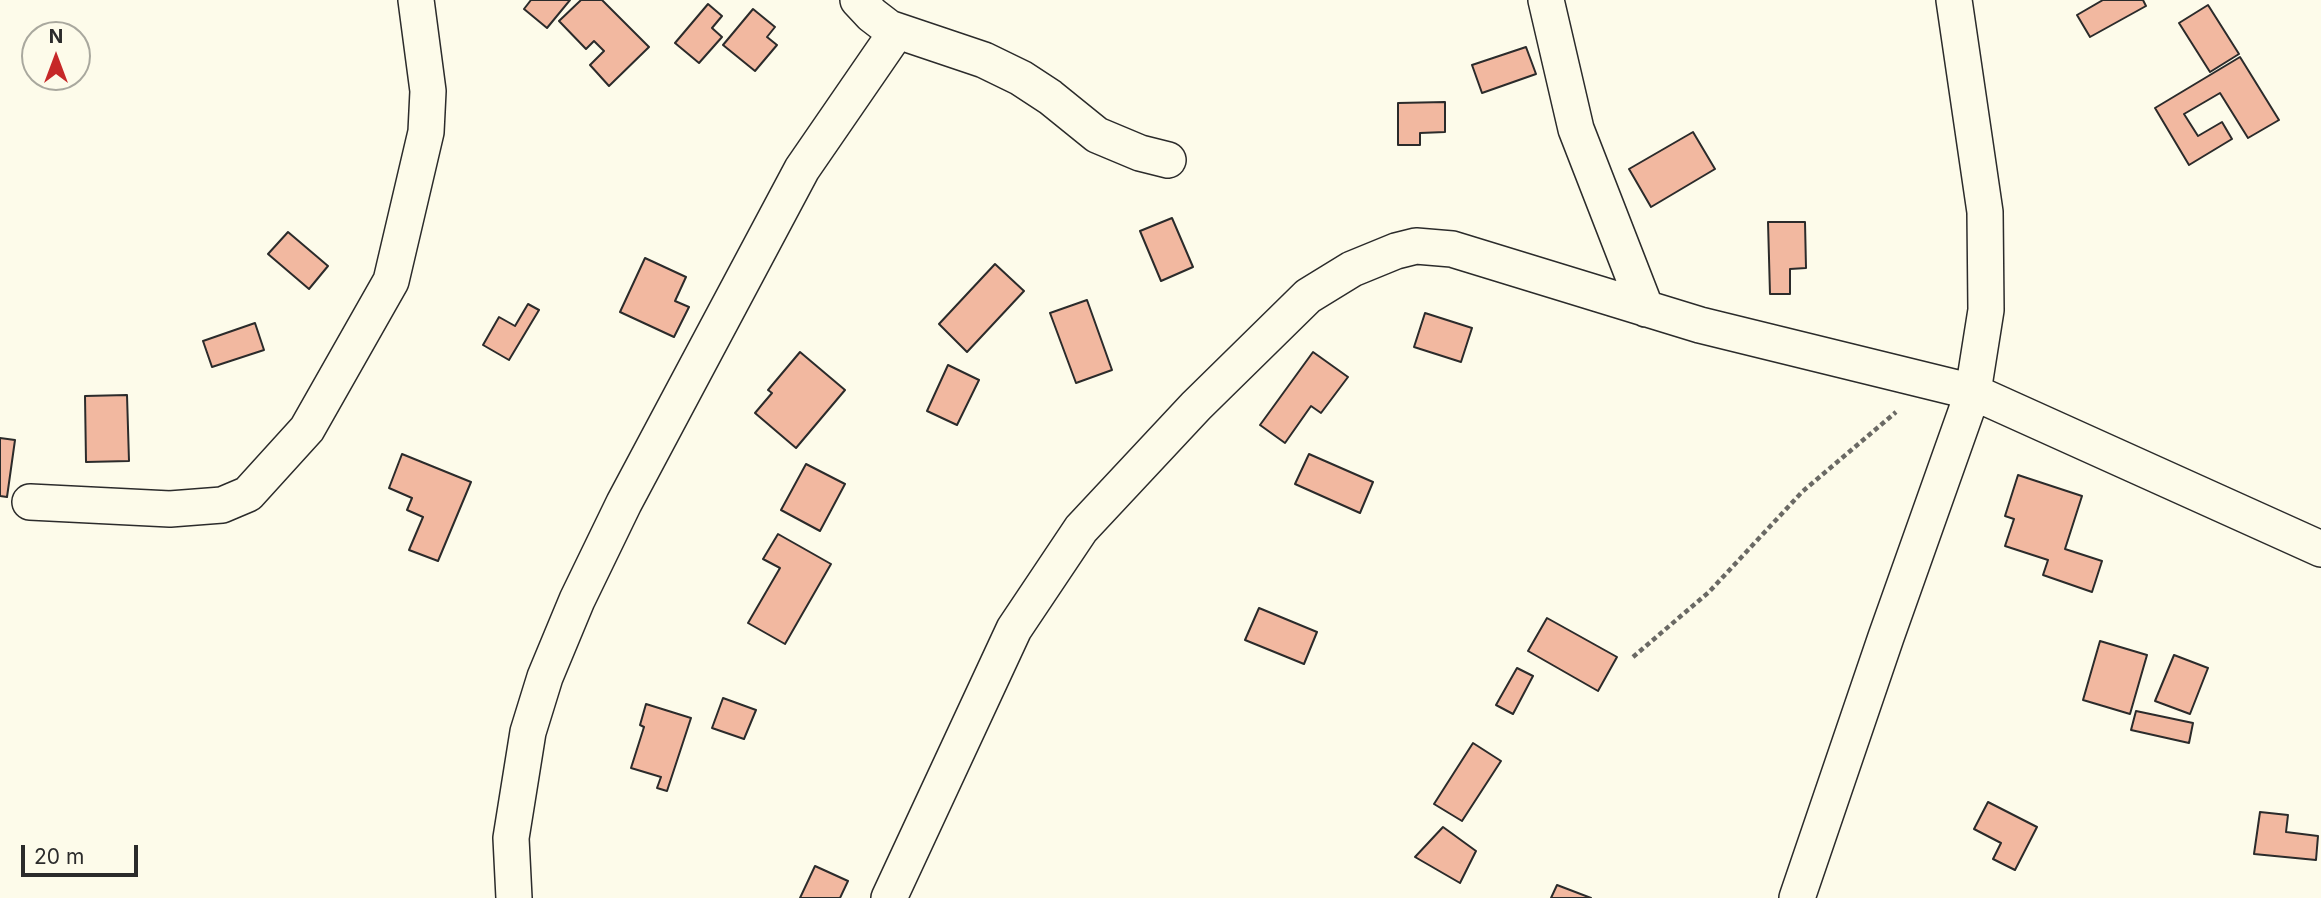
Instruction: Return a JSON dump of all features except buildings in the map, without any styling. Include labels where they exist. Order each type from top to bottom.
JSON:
[{"type":"street","points":[[30,502],[170,509],[222,505],[248,494],[307,429],[390,281],[426,132],[428,91],[416,0]]},
{"type":"street","points":[[858,0],[889,28],[984,60],[1021,78],[1050,97],[1097,135],[1140,153],[1168,160]]},
{"type":"street","points":[[1546,0],[1576,129],[1646,309]]},
{"type":"street","points":[[1797,898],[1973,392],[1986,310],[1985,212],[1954,0]]},
{"type":"street","points":[[514,898],[511,838],[528,732],[545,677],[577,600],[624,503],[802,169],[897,31]]},
{"type":"street","points":[[889,898],[1014,629],[1081,529],[1196,406],[1308,296],[1352,269],[1416,246],[1452,249],[1700,325],[1973,392],[2321,549]]},
{"type":"path","points":[[1633,657],[1709,592],[1802,492],[1931,382]]}]
